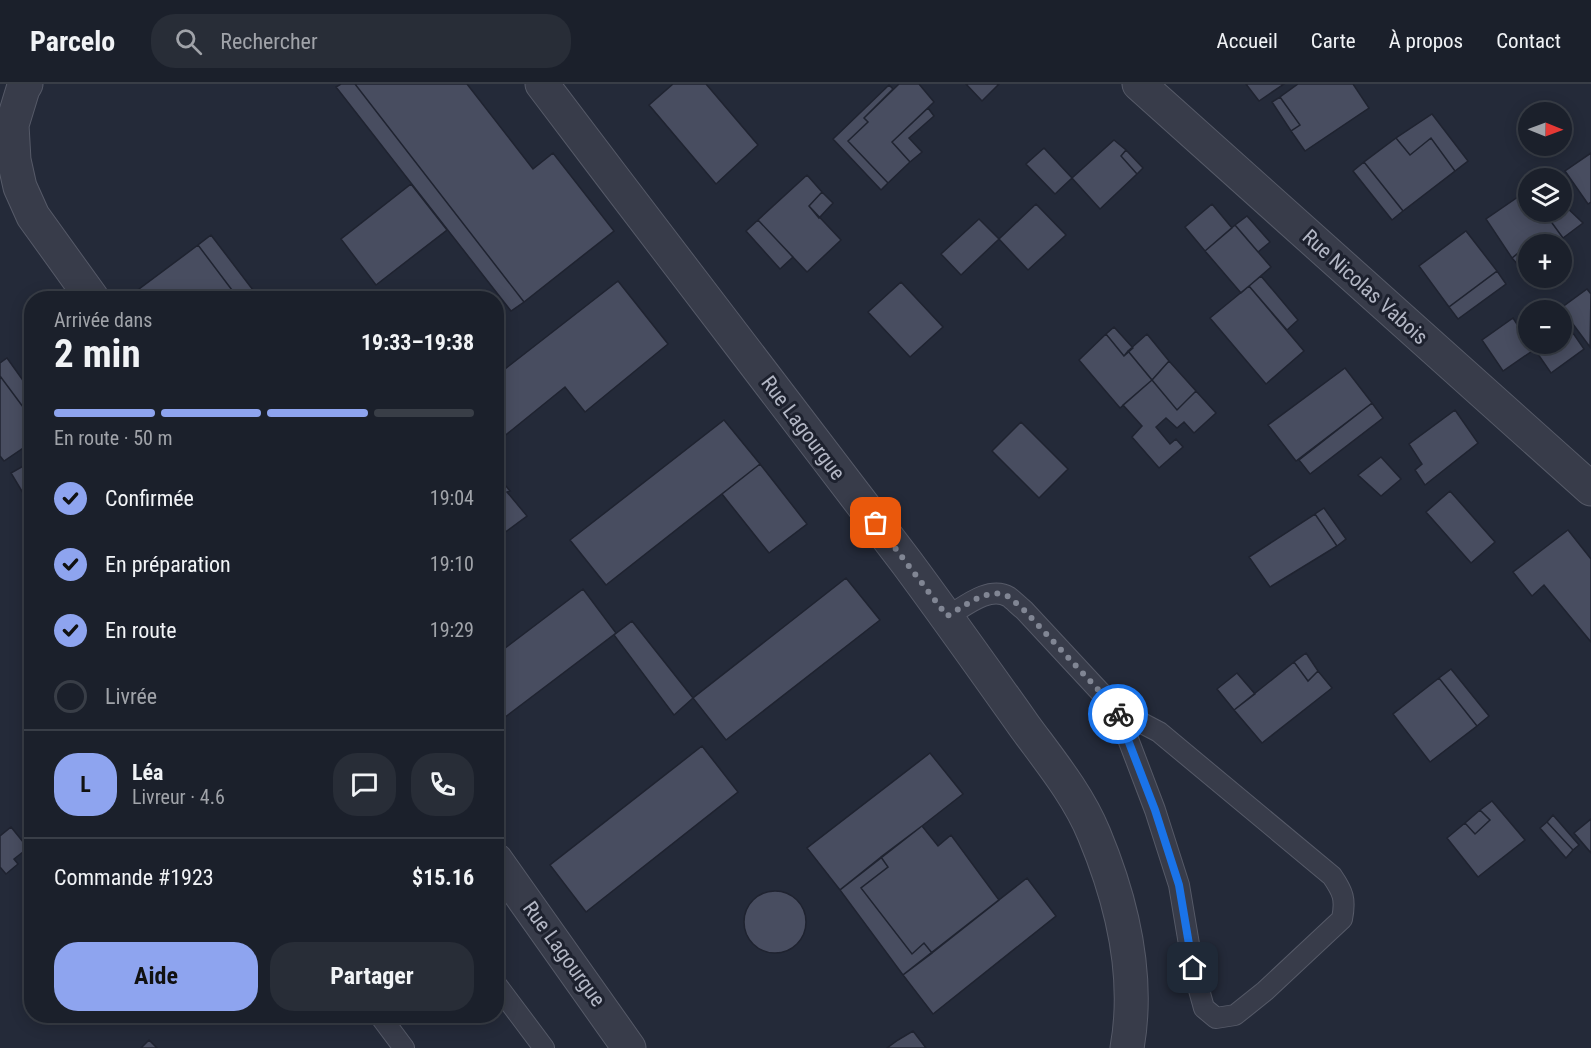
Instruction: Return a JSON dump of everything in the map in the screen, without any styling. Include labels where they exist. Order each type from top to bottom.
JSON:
[{"type":"street","points":[[26,84],[12,125],[14,160],[20,187],[33,216],[87,291]]},
{"type":"street","name":"Rue Lagourgue","points":[[542,84],[947,616],[1074,795],[1094,832],[1115,890],[1130,952],[1132,984],[1127,1048]]},
{"type":"street","name":"Rue Nicolas Vabois","points":[[1139,84],[1591,489]]},
{"type":"street","name":"Rue Lagourgue","points":[[504,872],[625,1046]]},
{"type":"lane","points":[[947,616],[982,596],[993,593],[1007,596],[1024,610],[1117,710],[1160,732],[1332,876],[1342,891],[1345,905],[1342,919],[1265,991],[1235,1015],[1216,1018],[1204,1008],[1193,968],[1179,885],[1155,810],[1117,710]]},
{"type":"lane","points":[[504,995],[544,1048]]},
{"type":"lane","points":[[385,1023],[404,1048]]},
{"type":"building","points":[[341,84],[355,84],[524,302],[511,311],[504,302],[504,291],[495,291],[336,87]]},
{"type":"building","points":[[355,84],[467,84],[533,169],[553,153],[614,231],[524,302]]},
{"type":"building","points":[[673,84],[706,84],[758,145],[716,184],[649,105]]},
{"type":"building","points":[[899,84],[919,84],[934,102],[892,142],[910,162],[888,183],[848,141],[868,122],[864,118]]},
{"type":"building","points":[[966,84],[999,84],[982,101]]},
{"type":"building","points":[[1246,84],[1284,84],[1259,101]]},
{"type":"building","points":[[1298,84],[1353,84],[1369,108],[1305,151],[1291,131],[1300,125],[1280,97]]},
{"type":"building","points":[[889,85],[893,89],[864,118],[868,122],[848,141],[888,183],[881,190],[833,139]]},
{"type":"building","points":[[1280,97],[1300,125],[1291,131],[1272,102]]},
{"type":"building","points":[[928,108],[934,116],[909,138],[922,152],[910,162],[892,142]]},
{"type":"building","points":[[1432,114],[1468,161],[1455,171],[1431,138],[1410,155],[1396,138]]},
{"type":"building","points":[[1396,138],[1410,155],[1431,138],[1455,171],[1403,211],[1364,162]]},
{"type":"building","points":[[1114,140],[1126,150],[1121,156],[1137,174],[1100,209],[1072,178]]},
{"type":"building","points":[[1044,148],[1072,178],[1055,194],[1026,164]]},
{"type":"building","points":[[1126,150],[1143,168],[1137,174],[1121,156]]},
{"type":"building","points":[[1591,153],[1591,202],[1588,204],[1572,181],[1572,168],[1569,168]]},
{"type":"building","points":[[1364,162],[1403,211],[1392,220],[1353,171]]},
{"type":"building","points":[[807,175],[822,192],[809,206],[841,240],[807,272],[758,220]]},
{"type":"building","points":[[411,184],[447,230],[376,285],[341,239]]},
{"type":"building","points":[[822,192],[833,203],[819,218],[809,206]]},
{"type":"building","points":[[1518,197],[1518,222],[1551,222],[1560,234],[1518,234],[1518,253],[1512,258],[1486,219]]},
{"type":"building","points":[[1036,204],[1066,235],[1028,270],[999,239]]},
{"type":"building","points":[[1212,204],[1232,228],[1205,251],[1185,227]]},
{"type":"building","points":[[1572,213],[1583,223],[1568,234],[1560,234],[1551,222],[1572,222]]},
{"type":"building","points":[[1247,216],[1270,242],[1258,252],[1235,225]]},
{"type":"building","points":[[979,219],[999,239],[961,275],[941,254]]},
{"type":"building","points":[[758,220],[793,257],[780,269],[746,231]]},
{"type":"building","points":[[1235,225],[1271,267],[1241,293],[1205,251]]},
{"type":"building","points":[[1466,231],[1497,271],[1449,307],[1419,266]]},
{"type":"building","points":[[211,235],[254,291],[233,291],[198,245]]},
{"type":"building","points":[[198,245],[233,291],[136,291]]},
{"type":"building","points":[[1518,253],[1518,265],[1512,258]]},
{"type":"building","points":[[1497,271],[1506,284],[1458,319],[1449,307]]},
{"type":"building","points":[[1261,276],[1298,320],[1287,330],[1249,286]]},
{"type":"building","points":[[618,281],[668,344],[585,412],[565,387],[504,436],[504,370]]},
{"type":"building","points":[[901,282],[943,327],[910,357],[868,312]]},
{"type":"building","points":[[1249,286],[1304,351],[1266,384],[1210,318]]},
{"type":"building","points":[[1587,289],[1591,294],[1590,347],[1572,323],[1572,300]]},
{"type":"building","points":[[1513,318],[1518,326],[1518,354],[1528,354],[1503,371],[1482,340]]},
{"type":"building","points":[[1114,327],[1133,348],[1124,356],[1106,334]]},
{"type":"building","points":[[1572,332],[1584,349],[1551,373],[1538,354],[1572,354]]},
{"type":"building","points":[[1106,334],[1124,356],[1128,351],[1152,380],[1120,408],[1079,360]]},
{"type":"building","points":[[1147,334],[1169,361],[1152,380],[1128,351]]},
{"type":"building","points":[[7,358],[24,382],[24,408],[0,376],[0,363]]},
{"type":"building","points":[[1169,361],[1196,391],[1177,410],[1152,380]]},
{"type":"building","points":[[1345,368],[1372,403],[1296,461],[1268,425]]},
{"type":"building","points":[[0,376],[24,408],[24,447],[4,461],[0,456]]},
{"type":"building","points":[[1152,380],[1177,410],[1196,391],[1216,413],[1194,433],[1184,422],[1177,428],[1166,418],[1156,427],[1170,444],[1176,439],[1183,447],[1159,468],[1132,437],[1142,426],[1123,405]]},
{"type":"building","points":[[1372,403],[1383,418],[1310,474],[1299,460]]},
{"type":"building","points":[[1455,410],[1478,443],[1425,485],[1415,470],[1422,464],[1409,444]]},
{"type":"building","points":[[724,420],[760,464],[606,585],[570,540]]},
{"type":"building","points":[[1021,422],[1068,469],[1039,498],[992,451]]},
{"type":"building","points":[[1381,457],[1401,479],[1381,496],[1358,475]]},
{"type":"building","points":[[760,464],[807,524],[769,553],[722,494]]},
{"type":"building","points":[[24,466],[24,495],[11,473]]},
{"type":"building","points":[[504,484],[510,491],[507,492],[527,516],[504,533]]},
{"type":"building","points":[[1450,491],[1495,542],[1471,563],[1426,512]]},
{"type":"building","points":[[1324,508],[1346,539],[1337,546],[1315,514]]},
{"type":"building","points":[[1315,514],[1337,546],[1270,587],[1249,557]]},
{"type":"building","points":[[1568,530],[1591,559],[1591,642],[1544,585],[1532,596],[1513,572]]},
{"type":"building","points":[[846,578],[880,620],[726,740],[693,698]]},
{"type":"building","points":[[583,589],[616,633],[504,718],[504,649]]},
{"type":"building","points":[[632,621],[693,698],[674,715],[614,635]]},
{"type":"building","points":[[1306,653],[1318,671],[1308,681],[1294,662]]},
{"type":"building","points":[[1294,662],[1308,681],[1318,671],[1332,688],[1262,743],[1234,710]]},
{"type":"building","points":[[1451,669],[1489,716],[1477,726],[1439,678]]},
{"type":"building","points":[[1237,673],[1255,694],[1234,710],[1217,689]]},
{"type":"building","points":[[1439,678],[1477,726],[1430,762],[1393,714]]},
{"type":"building","points":[[702,746],[738,792],[586,912],[550,865]]},
{"type":"building","points":[[930,753],[963,794],[840,890],[807,848]]},
{"type":"building","points":[[1492,801],[1525,840],[1478,877],[1447,838],[1465,823],[1475,834],[1490,820],[1480,810]]},
{"type":"building","points":[[1480,810],[1490,820],[1475,834],[1465,823]]},
{"type":"building","points":[[1553,815],[1579,845],[1573,850],[1547,822]]},
{"type":"building","points":[[1591,819],[1591,853],[1574,833]]},
{"type":"building","points":[[1547,822],[1573,850],[1566,858],[1540,828]]},
{"type":"building","points":[[922,826],[938,846],[951,835],[999,900],[932,953],[924,943],[912,954],[861,888],[888,867],[881,857]]},
{"type":"building","points":[[11,827],[24,843],[24,851],[14,859],[18,864],[6,874],[0,867],[0,836]]},
{"type":"building","points":[[881,857],[888,867],[861,888],[912,954],[924,943],[932,953],[903,975],[840,890]]},
{"type":"building","points":[[1027,878],[1056,916],[933,1014],[903,975]]},
{"type":"building","points":[[775,891],[797,900],[806,922],[797,944],[775,953],[753,944],[744,922],[753,900]]},
{"type":"building","points":[[913,1031],[926,1048],[887,1048],[898,1040]]},
{"type":"building","points":[[149,1040],[157,1048],[141,1048]]},
{"type":"way so far","points":[[876,523],[947,616],[982,596],[993,593],[1007,596],[1024,610],[1117,710],[1118,714]]},
{"type":"route","points":[[1118,714],[1155,810],[1179,885],[1193,968]]}]
